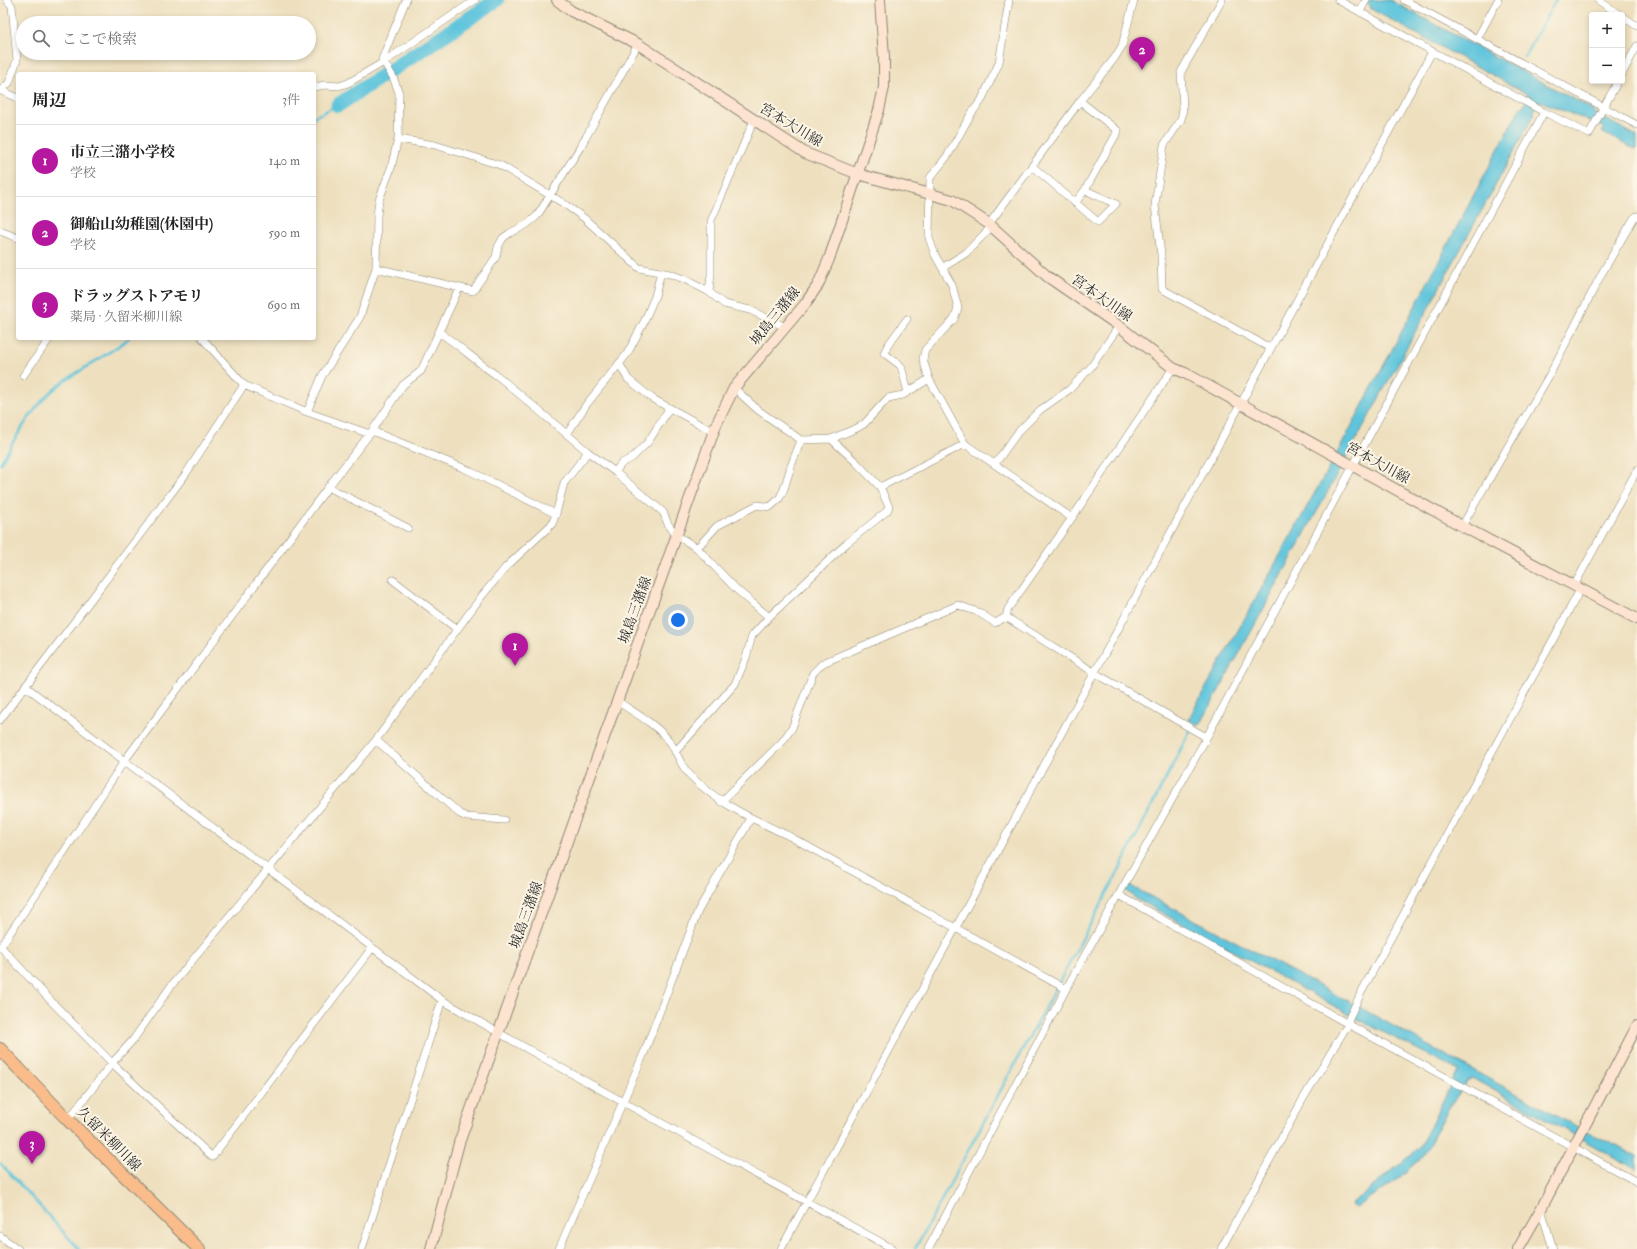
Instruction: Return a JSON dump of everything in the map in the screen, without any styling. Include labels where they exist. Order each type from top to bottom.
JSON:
[{"type":"main road","name":"宮本大川線","points":[[556,0],[571,11],[638,44],[805,153],[858,174],[952,200],[990,225],[1048,277],[1119,326],[1173,368],[1185,373],[1241,405],[1327,450],[1462,526],[1637,619]]},
{"type":"main road","name":"城島三潴線","points":[[432,1249],[459,1143],[714,432],[734,388],[805,304],[818,285],[829,259],[879,110],[884,87],[884,57],[880,0]]},
{"type":"main road","points":[[1518,1249],[1541,1209],[1572,1147],[1637,1026]]},
{"type":"main road","name":"久留米柳川線","points":[[0,1049],[68,1120],[199,1249]]},
{"type":"street","points":[[7,0],[12,6],[16,49]]},
{"type":"street","points":[[307,412],[322,376],[360,317],[376,268],[378,200],[391,168],[398,139],[399,93],[393,77],[382,59],[406,0]]},
{"type":"street","points":[[316,87],[325,85],[339,86],[348,83],[384,62],[475,0]]},
{"type":"street","points":[[1009,0],[999,63],[981,101],[971,114],[948,155],[930,178],[929,238],[935,255],[952,285],[958,308],[954,319],[925,350],[923,359],[929,379],[965,444],[1072,518]]},
{"type":"street","points":[[942,268],[966,253],[990,225],[1080,101],[1114,59],[1122,46],[1134,0]]},
{"type":"street","points":[[1222,0],[1181,72],[1183,108],[1181,120],[1164,146],[1155,205],[1161,255],[1162,289],[1270,348]]},
{"type":"street","points":[[1338,0],[1432,52],[1589,134],[1616,84]]},
{"type":"street","points":[[1404,0],[1603,110],[1637,125]]},
{"type":"street","points":[[1477,39],[1498,0]]},
{"type":"street","points":[[1598,0],[1615,12]]},
{"type":"street","points":[[1360,12],[1365,2]]},
{"type":"street","points":[[1625,18],[1637,26]]},
{"type":"street","points":[[376,268],[473,291],[496,257],[498,247],[504,238],[510,233],[526,225],[537,216],[581,146],[638,44]]},
{"type":"street","points":[[1625,68],[1637,46]]},
{"type":"street","points":[[781,1249],[1432,52]]},
{"type":"street","points":[[16,97],[0,90],[9,83],[17,60]]},
{"type":"street","points":[[1075,203],[1085,190],[1118,131],[1080,101]]},
{"type":"street","points":[[928,1249],[1066,989],[1127,882],[1206,737],[1541,110]]},
{"type":"street","points":[[709,292],[711,275],[711,221],[754,120]]},
{"type":"street","points":[[398,139],[436,145],[500,165],[563,203],[584,218],[639,268],[661,272],[684,280],[709,292],[724,304],[750,310],[785,327]]},
{"type":"street","points":[[1032,166],[1098,222],[1116,204],[1085,190]]},
{"type":"street","points":[[1462,526],[1550,374],[1602,273],[1634,218],[1637,216]]},
{"type":"street","points":[[0,231],[16,237]]},
{"type":"street","points":[[567,434],[586,405],[627,354],[644,322],[655,296],[661,272]]},
{"type":"street","points":[[372,948],[212,1157],[112,1063],[51,1002],[0,947],[125,760],[328,487],[371,433],[403,385],[421,371],[459,288]]},
{"type":"street","points":[[907,319],[884,353],[901,366],[908,392]]},
{"type":"street","points":[[994,464],[1018,432],[1040,410],[1070,389],[1092,367],[1119,326]]},
{"type":"street","points":[[439,332],[459,345],[484,367],[499,377],[588,452],[615,472],[663,512],[668,524],[676,535],[697,548],[736,589],[769,617]]},
{"type":"street","points":[[23,376],[49,340]]},
{"type":"street","points":[[204,340],[244,385],[307,412],[371,433],[468,470],[556,514]]},
{"type":"street","points":[[619,363],[628,379],[638,388],[669,409],[714,432]]},
{"type":"street","points":[[721,802],[782,742],[792,728],[813,673],[823,663],[958,605],[978,612],[995,624],[1006,617],[1008,609],[1072,518],[1173,368]]},
{"type":"street","points":[[734,388],[758,410],[801,440],[831,439],[864,424],[888,398],[903,395],[929,379]]},
{"type":"street","points":[[0,720],[184,475],[244,385]]},
{"type":"street","points":[[615,472],[622,463],[632,458],[648,442],[669,409]]},
{"type":"street","points":[[675,752],[735,684],[746,658],[752,636],[769,617],[847,543],[887,511],[889,507],[880,487],[831,439]]},
{"type":"street","points":[[697,548],[718,526],[757,505],[770,507],[779,499],[801,440]]},
{"type":"street","points":[[880,487],[965,444]]},
{"type":"street","points":[[68,1120],[112,1063],[133,1040],[171,986],[376,740],[457,629],[506,567],[552,524],[564,483],[588,452]]},
{"type":"street","points":[[1221,1249],[1303,1099],[1348,1021],[1362,991],[1577,588],[1637,470]]},
{"type":"street","points":[[328,487],[408,528]]},
{"type":"street","points":[[393,580],[457,629]]},
{"type":"street","points":[[1006,617],[1095,673],[1206,737]]},
{"type":"street","points":[[25,686],[442,1000],[622,1102],[893,1249]]},
{"type":"street","points":[[617,701],[649,723],[670,742],[688,773],[721,802],[789,836],[1066,989]]},
{"type":"street","points":[[376,740],[460,814],[467,817],[504,820]]},
{"type":"street","points":[[559,1249],[644,1053],[698,911],[751,818]]},
{"type":"street","points":[[1121,892],[1572,1147],[1637,1182]]},
{"type":"street","points":[[362,1249],[442,1000]]},
{"type":"street","points":[[1541,1209],[1553,1249]]},
{"type":"street","points":[[0,1236],[18,1249]]},
{"type":"water","points":[[1361,0],[1390,0],[1592,109],[1594,113],[1637,136],[1637,149],[1603,133],[1603,127],[1540,101],[1534,111],[1534,115],[1200,725],[1188,720],[1341,446],[1520,108],[1523,106],[1529,95],[1371,9],[1370,5]]},
{"type":"water","points":[[1129,885],[1361,1008],[1588,1132],[1637,1156],[1637,1170],[1472,1078],[1467,1081],[1447,1111],[1423,1156],[1400,1177],[1356,1208],[1351,1205],[1420,1147],[1458,1070],[1371,1026],[1138,900],[1126,891]]},
{"type":"waterway","points":[[338,105],[497,0]]},
{"type":"waterway","points":[[1524,57],[1556,0]]},
{"type":"waterway","points":[[316,116],[338,105]]},
{"type":"waterway","points":[[0,464],[26,422],[49,393],[126,340]]},
{"type":"waterway","points":[[915,1249],[1113,882],[1195,721]]},
{"type":"waterway","points":[[0,1163],[79,1249]]},
{"type":"place","name":"御船山幼稚園(休園中)","points":[[1142,70]]},
{"type":"place","name":"市立三潴小学校","points":[[515,666]]},
{"type":"place","name":"ドラッグストアモリ","points":[[32,1164]]}]
